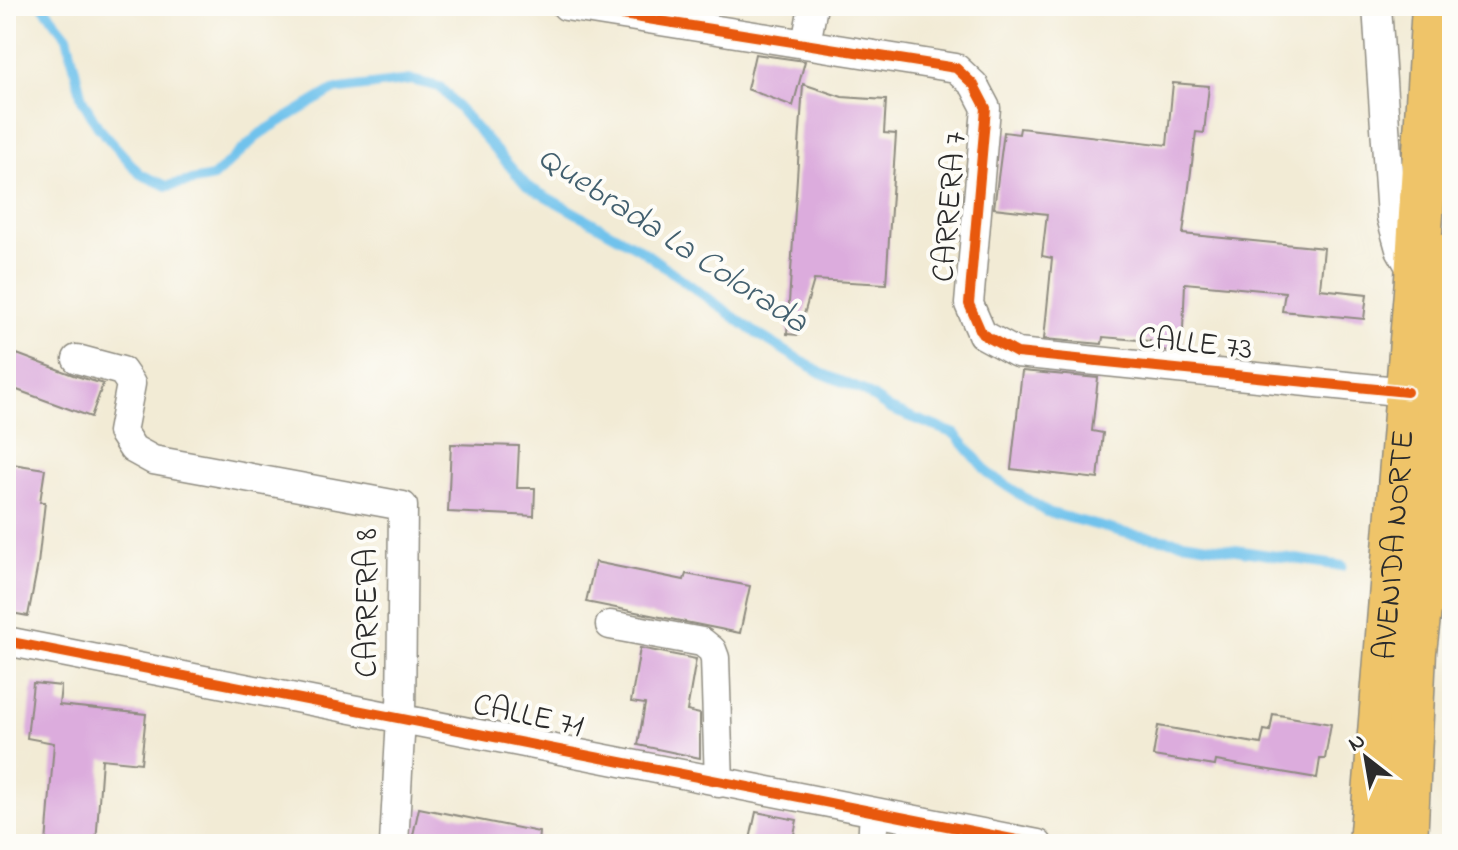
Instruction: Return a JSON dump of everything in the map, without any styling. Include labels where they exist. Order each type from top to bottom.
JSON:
[{"type":"main road","name":"AVENIDA NORTE","points":[[1405,844],[1414,651],[1443,507],[1417,279],[1434,6]]},
{"type":"main road","name":"AVENIDA NORTE","points":[[1371,844],[1433,405],[1452,186]]},
{"type":"street","points":[[566,6],[638,12],[806,44],[813,6]]},
{"type":"street","points":[[1377,6],[1391,217],[1400,249],[1417,279]]},
{"type":"street","name":"CARRERA 7","points":[[806,44],[956,68],[974,85],[986,108],[969,304],[982,334]]},
{"type":"street","name":"CALLE 73","points":[[982,334],[1017,353],[1433,405]]},
{"type":"street","name":"CARRERA 8","points":[[77,359],[122,371],[131,384],[122,432],[133,449],[153,460],[403,506],[401,717],[394,844]]},
{"type":"street","points":[[610,625],[702,642],[712,650],[715,658],[719,783]]},
{"type":"street","name":"CALLE 71","points":[[6,641],[1038,844]]},
{"type":"street","points":[[872,844],[874,812]]},
{"type":"building","points":[[755,54],[805,61],[793,106],[747,89]]},
{"type":"building","points":[[1173,83],[1209,86],[1204,133],[1196,132],[1183,234],[1324,248],[1320,289],[1367,294],[1364,319],[1282,311],[1285,292],[1185,283],[1182,352],[1150,349],[1150,341],[1103,337],[1102,344],[1044,339],[1052,258],[1042,256],[1047,214],[994,208],[1004,132],[1019,134],[1020,128],[1167,145]]},
{"type":"building","points":[[803,84],[842,97],[886,100],[884,133],[896,134],[886,284],[814,280],[798,335],[787,334]]},
{"type":"building","points":[[17,354],[103,384],[91,417],[9,387]]},
{"type":"building","points":[[1022,371],[1098,378],[1092,431],[1103,433],[1098,479],[1011,469]]},
{"type":"building","points":[[451,444],[519,446],[517,488],[535,488],[534,516],[448,512]]},
{"type":"building","points":[[6,463],[45,469],[40,502],[45,502],[38,564],[28,616],[6,612]]},
{"type":"building","points":[[595,562],[684,580],[686,574],[750,586],[740,633],[586,602]]},
{"type":"building","points":[[640,648],[696,659],[687,711],[700,714],[700,758],[638,745],[645,704],[631,702]]},
{"type":"building","points":[[33,683],[61,686],[59,705],[146,714],[141,763],[102,759],[96,844],[46,844],[54,743],[27,738]]},
{"type":"building","points":[[1273,714],[1331,724],[1325,759],[1320,759],[1317,778],[1216,761],[1215,766],[1153,756],[1158,726],[1261,744],[1264,730],[1270,731]]},
{"type":"building","points":[[419,808],[539,832],[538,844],[411,844]]},
{"type":"building","points":[[756,812],[797,820],[792,844],[749,844]]},
{"type":"waterway","name":"Quebrada La Colorada","points":[[43,6],[67,36],[82,99],[98,127],[140,174],[167,186],[213,177],[261,133],[333,90],[411,80],[440,87],[527,186],[640,249],[756,333],[821,373],[862,390],[890,409],[955,434],[990,475],[1047,512],[1129,534],[1342,566]]},
{"type":"cycle path","points":[[566,6],[956,68],[974,85],[986,108],[969,304],[982,334],[1017,353],[1407,392]]},
{"type":"cycle path","points":[[6,641],[1038,844]]}]
